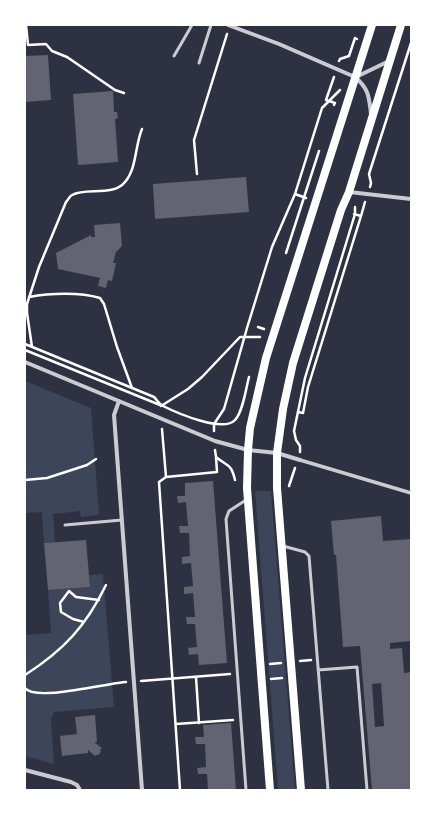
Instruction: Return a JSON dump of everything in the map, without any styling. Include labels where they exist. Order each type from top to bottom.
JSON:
[{"type":"main road","points":[[270,790],[248,499],[248,450],[255,404],[266,358],[372,25]]},
{"type":"main road","points":[[301,790],[281,546],[277,488],[277,453],[283,409],[293,363],[341,210],[349,192],[401,25]]},
{"type":"street","points":[[229,25],[279,44],[355,77],[364,85],[369,95],[372,118]]},
{"type":"street","points":[[355,77],[390,61]]},
{"type":"street","points":[[349,192],[411,199]]},
{"type":"street","points":[[25,362],[215,441],[248,450],[277,453],[411,494]]},
{"type":"street","points":[[119,401],[114,415],[142,790]]},
{"type":"street","points":[[25,770],[71,782],[78,785],[80,790]]},
{"type":"lane","points":[[174,56],[192,25]]},
{"type":"lane","points":[[199,63],[211,25]]},
{"type":"lane","points":[[246,790],[226,519],[229,511],[248,499]]},
{"type":"lane","points":[[65,525],[122,520]]},
{"type":"lane","points":[[281,546],[306,552],[309,556],[328,790]]},
{"type":"lane","points":[[318,670],[357,667],[367,790]]},
{"type":"path","points":[[26,25],[28,45],[46,44],[52,50],[68,57],[115,90],[124,93]]},
{"type":"path","points":[[197,174],[194,140],[229,25]]},
{"type":"path","points":[[298,412],[302,413],[308,387],[368,194],[371,183],[369,174],[411,43]]},
{"type":"path","points":[[180,790],[159,482],[166,476],[217,472],[214,424],[224,409],[244,337],[272,247],[295,194],[322,108],[339,90],[342,82],[355,77]]},
{"type":"path","points":[[32,347],[27,304],[38,267],[66,202],[70,196],[114,189],[124,183],[136,155],[138,139],[142,129]]},
{"type":"path","points":[[299,460],[300,446],[294,436],[298,412],[311,356],[355,214],[355,207],[360,193]]},
{"type":"path","points":[[295,194],[304,197]]},
{"type":"path","points":[[341,210],[361,216]]},
{"type":"path","points":[[29,297],[55,294],[92,296],[100,298],[106,311],[132,388]]},
{"type":"path","points":[[258,327],[274,332]]},
{"type":"path","points":[[161,405],[188,389],[202,377],[240,337],[260,337]]},
{"type":"path","points":[[25,344],[154,397],[161,405],[166,476]]},
{"type":"path","points":[[25,350],[161,405],[214,424]]},
{"type":"path","points":[[216,457],[232,469],[236,481]]},
{"type":"path","points":[[25,480],[47,478],[87,465],[96,459]]},
{"type":"path","points":[[25,675],[59,651],[70,640],[92,612],[106,585]]},
{"type":"path","points":[[84,622],[73,619],[61,612],[60,603],[69,591],[76,597],[99,600]]},
{"type":"path","points":[[261,664],[318,660]]},
{"type":"path","points":[[25,688],[33,693],[41,693],[82,690],[114,683],[238,674]]},
{"type":"path","points":[[196,677],[199,722]]},
{"type":"path","points":[[262,679],[292,678]]},
{"type":"path","points":[[176,724],[241,719]]},
{"type":"shaded area","points":[[25,381],[91,408],[99,515],[81,517],[80,511],[53,514],[55,542],[44,543],[42,512],[25,513]]},
{"type":"shaded area","points":[[255,491],[271,491],[295,790],[278,790]]},
{"type":"shaded area","points":[[103,574],[114,707],[55,712],[51,720],[54,764],[25,756],[25,697],[27,697],[25,635],[51,633],[48,590],[90,587],[89,575]]},
{"type":"building","points":[[48,55],[51,100],[25,102],[25,56]]},
{"type":"building","points":[[113,91],[114,112],[117,112],[118,118],[115,119],[118,162],[78,165],[73,94]]},
{"type":"building","points":[[246,177],[249,212],[155,219],[153,184]]},
{"type":"building","points":[[120,223],[122,246],[116,252],[113,263],[116,263],[112,281],[108,280],[106,288],[98,286],[100,278],[58,269],[56,253],[91,235],[91,237],[95,237],[94,225]]},
{"type":"building","points":[[213,481],[227,663],[199,665],[198,654],[189,655],[188,648],[197,647],[195,624],[187,624],[186,617],[195,617],[193,593],[184,594],[184,587],[193,586],[191,563],[182,564],[182,557],[190,556],[189,533],[180,533],[179,526],[188,526],[186,502],[178,503],[177,496],[185,496],[185,483]]},
{"type":"building","points":[[381,516],[383,541],[411,539],[411,641],[390,643],[390,649],[402,648],[404,673],[411,672],[411,790],[372,790],[360,646],[343,647],[336,555],[334,555],[331,521]],"holes":[[[381,683],[384,726],[375,727],[372,684]]]},
{"type":"building","points":[[86,540],[90,587],[48,590],[44,543]]},
{"type":"building","points":[[95,715],[97,742],[94,742],[102,748],[100,750],[101,752],[95,756],[88,750],[88,753],[62,756],[60,736],[77,734],[75,717]]},
{"type":"building","points":[[231,723],[236,790],[208,790],[207,774],[198,774],[197,768],[206,767],[205,744],[196,744],[195,737],[204,737],[203,725]]}]
